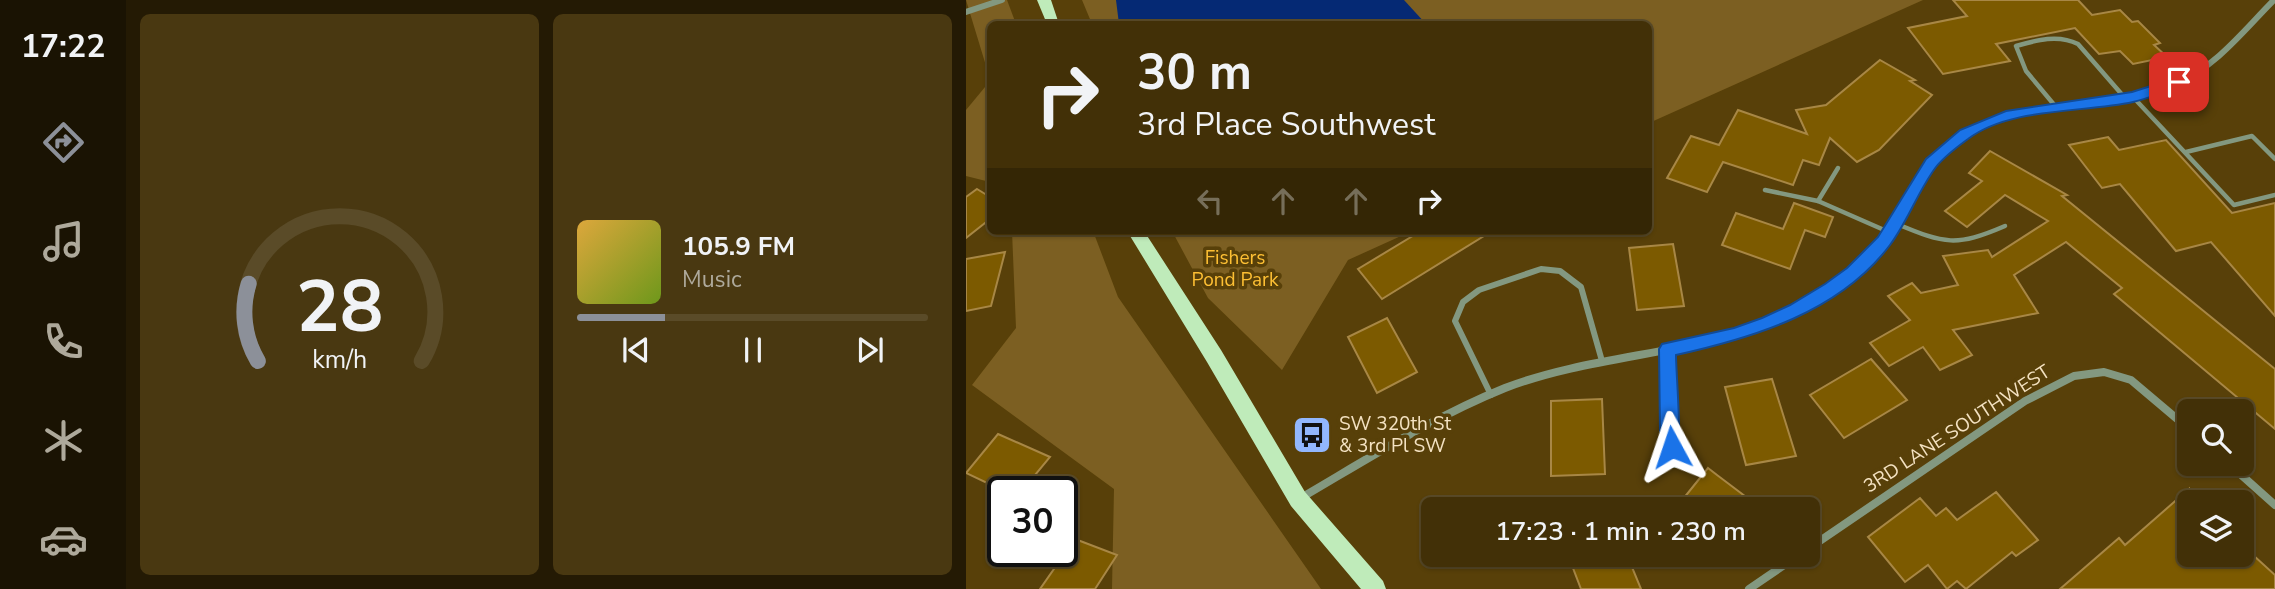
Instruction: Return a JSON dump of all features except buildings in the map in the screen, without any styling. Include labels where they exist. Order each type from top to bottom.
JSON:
[{"type":"main road","points":[[1044,0],[1053,21]]},
{"type":"main road","points":[[1138,235],[1214,356],[1298,499],[1375,589]]},
{"type":"street","points":[[966,12],[1002,0]]},
{"type":"street","points":[[1298,499],[1422,428],[1491,395],[1554,373],[1602,361],[1734,335],[1796,310],[1852,272],[1891,233],[1931,162],[1959,138],[1990,120],[2159,90],[2198,72],[2212,62],[2274,0]]},
{"type":"street","points":[[1667,349],[1669,430],[1675,464]]},
{"type":"street","name":"3RD LANE SOUTHWEST","points":[[1820,540],[2025,401],[2074,376],[2089,372],[2117,375],[2145,389],[2177,418]]},
{"type":"street","points":[[2242,476],[2275,505]]},
{"type":"street","points":[[1749,589],[1781,567]]},
{"type":"lane","points":[[2056,107],[2030,77],[2017,55],[2016,46],[2054,38],[2069,39],[2078,44],[2186,152],[2234,205],[2275,195]]},
{"type":"lane","points":[[2186,152],[2252,136],[2275,159]]},
{"type":"lane","points":[[1818,201],[1838,168]]},
{"type":"lane","points":[[1765,190],[1818,201],[1891,233]]},
{"type":"lane","points":[[1897,224],[1936,241],[1960,244],[2006,226]]},
{"type":"lane","points":[[1491,395],[1455,321],[1463,302],[1479,290],[1541,269],[1560,271],[1581,287],[1602,361]]},
{"type":"green space","points":[[966,0],[1007,0],[1015,21],[987,21],[987,69]]},
{"type":"green space","points":[[1082,0],[1923,0],[1652,122],[1652,21],[1091,21]]},
{"type":"green space","points":[[987,85],[987,181],[966,176],[966,110]]},
{"type":"green space","points":[[1012,235],[1095,235],[1118,297],[1321,589],[1112,589],[1114,489],[972,385],[1016,328]]},
{"type":"green space","name":"Fishers Pond Park","points":[[1174,235],[1403,235],[1348,260],[1282,370],[1208,298]]},
{"type":"water","points":[[1116,0],[1404,0],[1423,21],[1119,21]]},
{"type":"place","name":"SW 320th St & 3rd Pl SW","points":[[1312,435]]},
{"type":"route","points":[[1672,447],[1669,430],[1667,349],[1699,344],[1767,324],[1796,310],[1830,288],[1884,242],[1931,162],[1953,142],[1990,120],[2033,110],[2133,97],[2179,82]]}]
